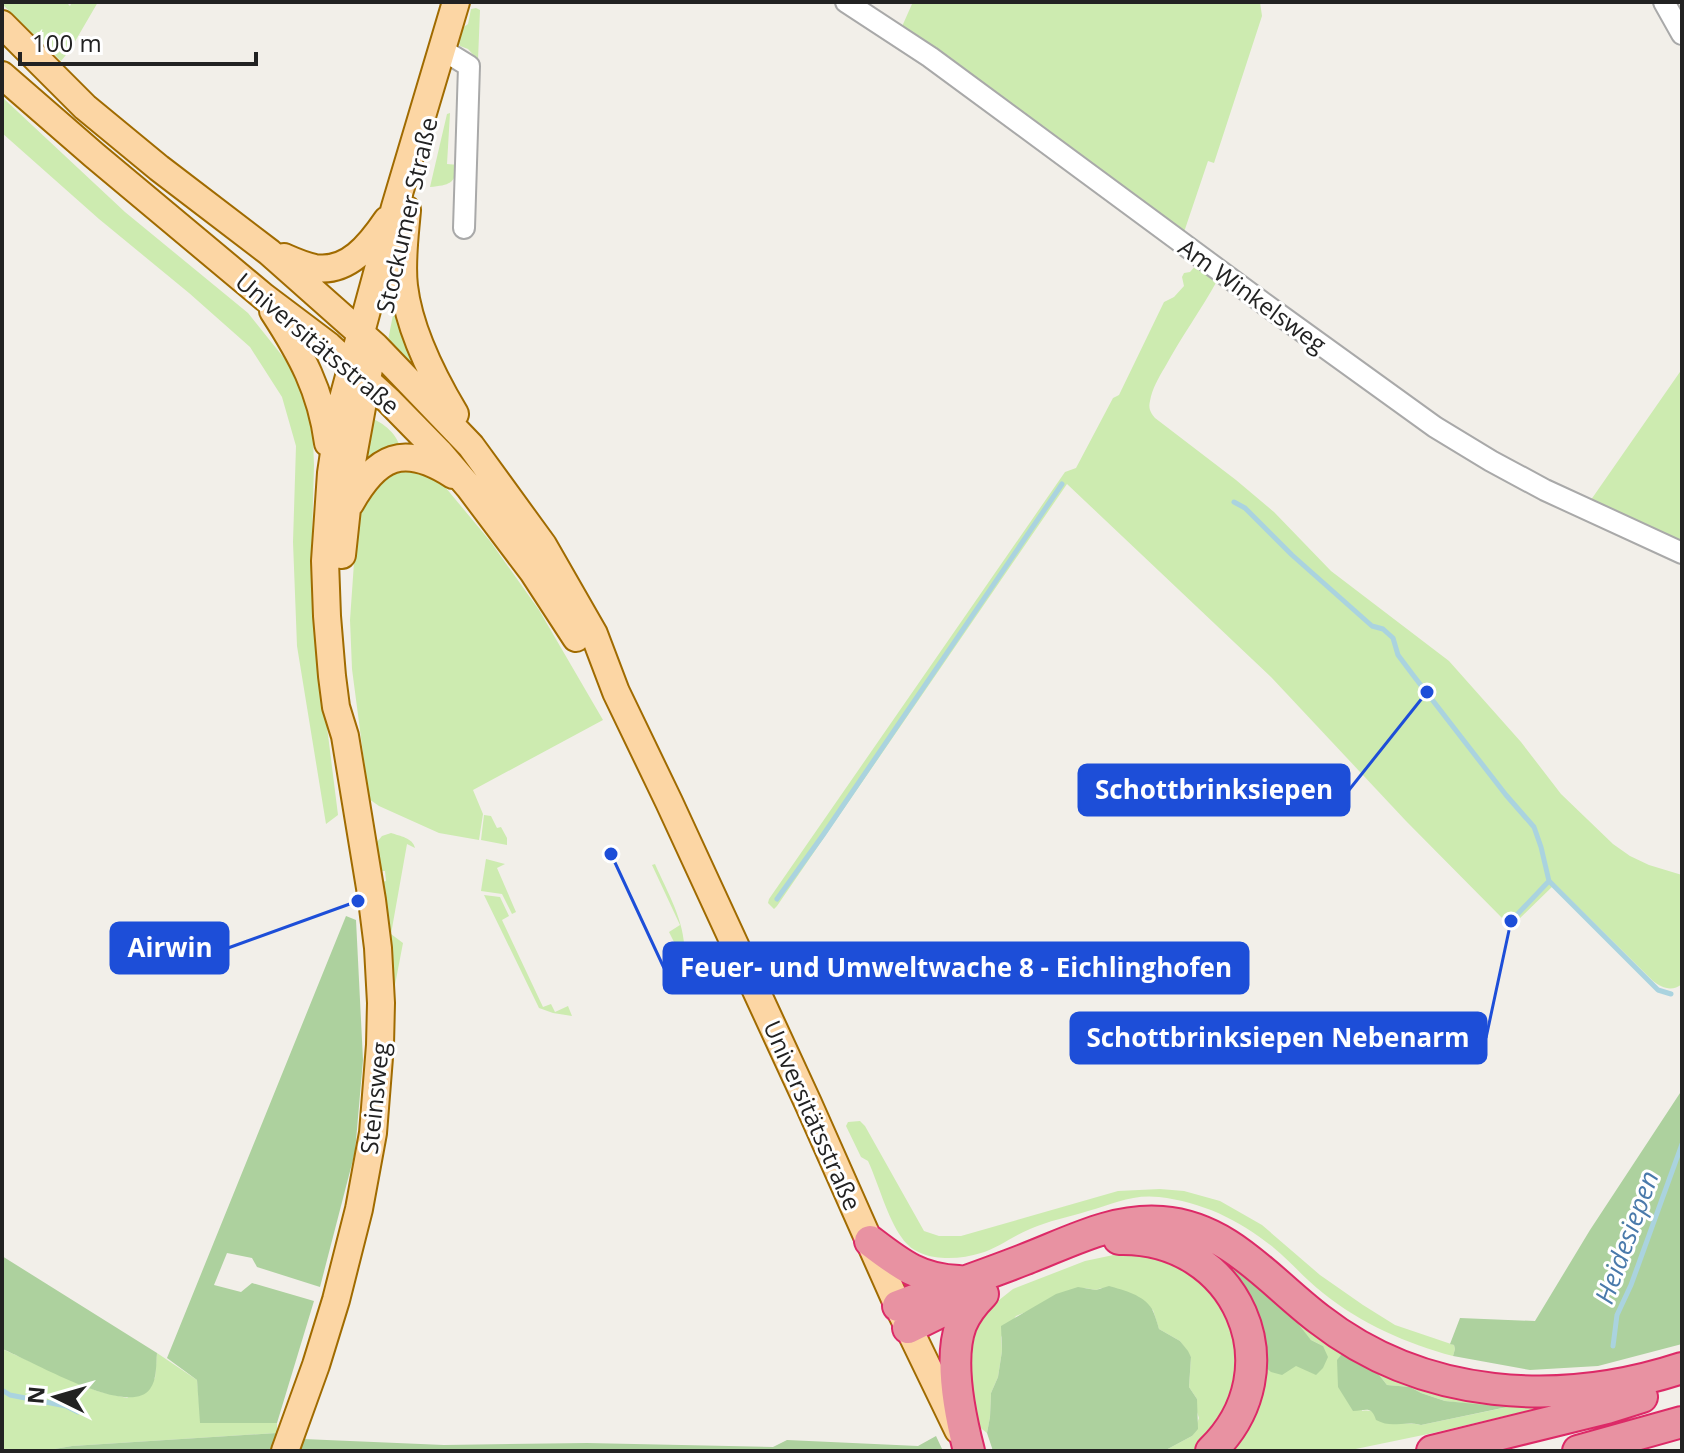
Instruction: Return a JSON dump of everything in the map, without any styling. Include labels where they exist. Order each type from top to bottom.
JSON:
[{"type":"highway","points":[[870,1241],[907,1269],[921,1275],[975,1284],[1004,1267],[1097,1231],[1132,1222],[1165,1222],[1203,1230],[1222,1240],[1240,1251],[1302,1306],[1340,1334],[1386,1359],[1442,1379],[1520,1392],[1572,1391],[1621,1384],[1682,1368]]},
{"type":"highway","points":[[903,1317],[975,1284],[1090,1244],[1116,1239],[1163,1243],[1194,1257],[1226,1287],[1240,1311],[1250,1346],[1244,1402],[1226,1436],[1211,1451]]},
{"type":"highway","points":[[969,1451],[959,1411],[956,1354],[957,1339],[975,1284]]},
{"type":"highway","points":[[1432,1451],[1607,1408],[1682,1384]]},
{"type":"highway","points":[[1578,1451],[1682,1422]]},
{"type":"highway","points":[[1645,1451],[1682,1429]]},
{"type":"main road","name":"Stockumer Straße","points":[[360,372],[456,2]]},
{"type":"main road","name":"Universitätsstraße","points":[[2,24],[85,107],[269,252],[368,339],[471,446],[543,545],[594,634],[616,692],[788,1060],[903,1317],[969,1451]]},
{"type":"main road","name":"Universitätsstraße","points":[[2,75],[264,297],[360,372],[422,434],[469,487],[533,572],[592,665],[616,692]]},
{"type":"main road","name":"Universitätsstraße","points":[[269,252],[313,268],[341,266],[369,245],[401,209]]},
{"type":"main road","points":[[401,209],[407,306],[431,368],[471,446]]},
{"type":"main road","points":[[264,297],[302,359],[317,391],[326,424],[331,473]]},
{"type":"main road","name":"Steinsweg","points":[[287,1446],[332,1313],[352,1239],[365,1178],[377,1093],[381,1003],[378,948],[364,845],[345,736],[336,707],[325,561],[331,473],[341,406],[360,372]]},
{"type":"main road","name":"Steinsweg","points":[[345,736],[340,606],[342,544],[360,372]]},
{"type":"main road","points":[[346,511],[370,474],[380,464],[396,458],[407,457],[430,463],[450,472],[469,487]]},
{"type":"street","name":"Am Winkelsweg","points":[[846,2],[930,57],[1277,313],[1461,444],[1583,509],[1682,553]]},
{"type":"street","points":[[1664,2],[1682,34]]},
{"type":"street","name":"Stockumer Straße","points":[[443,50],[469,66],[464,228]]},
{"type":"green space","points":[[2,2],[66,2],[70,6],[72,2],[98,2],[61,61]]},
{"type":"green space","points":[[1260,2],[1262,16],[1214,163],[1208,161],[1182,238],[900,31],[912,4]]},
{"type":"green space","points":[[471,9],[480,10],[478,60],[468,49],[460,46],[457,39],[461,29],[468,24]]},
{"type":"green space","points":[[2,97],[125,212],[248,313],[288,363],[312,415],[311,572],[338,815],[326,824],[297,646],[293,542],[296,446],[282,397],[250,347],[2,133]]},
{"type":"green space","points":[[450,113],[447,164],[459,165],[450,182],[430,187],[447,114]]},
{"type":"green space","points":[[1197,264],[1217,281],[1156,383],[1149,404],[1152,414],[1274,512],[1331,571],[1449,661],[1521,742],[1561,794],[1613,844],[1649,865],[1682,875],[1682,984],[1667,988],[1653,981],[1555,884],[1514,924],[1508,924],[1271,677],[1067,484],[777,906],[774,909],[768,903],[1065,472],[1076,468],[1113,398],[1119,395],[1164,302],[1184,286],[1184,273],[1190,272]]},
{"type":"green space","points":[[402,314],[424,376],[388,340],[393,315]]},
{"type":"green space","points":[[1682,369],[1682,549],[1586,507]]},
{"type":"green space","points":[[369,417],[390,430],[401,451],[363,470]]},
{"type":"green space","points":[[407,466],[436,476],[490,541],[539,610],[603,720],[473,790],[483,814],[479,840],[439,833],[369,799],[352,669],[350,620],[356,534],[360,509],[379,477]]},
{"type":"green space","points":[[484,815],[491,816],[497,828],[501,827],[507,845],[481,840]]},
{"type":"green space","points":[[391,833],[409,840],[415,848],[407,844],[391,934],[403,943],[392,991],[382,882],[386,881],[385,871],[380,871],[376,843],[382,836]]},
{"type":"green space","points":[[486,859],[505,864],[497,868],[516,912],[512,914],[502,894],[481,891]]},
{"type":"green space","points":[[655,864],[680,924],[684,962],[669,932],[680,925],[652,865]]},
{"type":"green space","points":[[484,895],[500,897],[509,916],[502,920],[543,1007],[551,1004],[555,1012],[568,1006],[572,1016],[553,1013],[539,1008]]},
{"type":"green space","points":[[346,916],[356,920],[363,1060],[355,1152],[320,1287],[257,1267],[252,1258],[227,1253],[214,1285],[241,1292],[252,1283],[314,1301],[277,1423],[200,1423],[197,1380],[167,1358]]},
{"type":"green space","points":[[1682,1090],[1682,1344],[1598,1366],[1530,1370],[1453,1356],[1454,1345],[1450,1344],[1460,1318],[1535,1321],[1590,1230]]},
{"type":"green space","points":[[860,1121],[924,1231],[939,1236],[961,1236],[1118,1191],[1184,1191],[1220,1201],[1262,1225],[1320,1275],[1395,1325],[1454,1345],[1453,1356],[1401,1339],[1368,1323],[1337,1304],[1248,1229],[1220,1214],[1175,1199],[1149,1196],[1123,1200],[1037,1226],[971,1256],[938,1258],[918,1252],[897,1230],[868,1161],[861,1157],[846,1126],[848,1122]]},
{"type":"green space","points":[[1185,1233],[1329,1335],[1568,1401],[1346,1451],[1164,1451],[1192,1436],[1199,1418],[1197,1399],[1189,1387],[1191,1357],[1180,1341],[1159,1329],[1153,1310],[1101,1288],[1085,1288],[1016,1316],[1001,1337],[1002,1351],[998,1377],[991,1393],[987,1433],[978,1426],[971,1404],[967,1335],[984,1312],[1013,1289],[1085,1261],[1123,1253]],"holes":[[[1303,1331],[1323,1346],[1282,1374],[1264,1366]],[[1354,1357],[1358,1362],[1372,1366],[1387,1385],[1410,1387],[1445,1401],[1503,1408],[1421,1425],[1396,1422],[1372,1411],[1362,1411]]]},
{"type":"green space","points":[[2,1256],[157,1353],[155,1377],[150,1389],[139,1396],[122,1397],[101,1392],[2,1349]]},
{"type":"green space","points":[[1235,1267],[1288,1311],[1311,1340],[1323,1346],[1328,1357],[1316,1375],[1296,1366],[1282,1375],[1264,1366],[1229,1271]]},
{"type":"green space","points":[[1109,1286],[1144,1300],[1152,1309],[1159,1329],[1180,1341],[1188,1351],[1191,1357],[1189,1387],[1197,1399],[1198,1429],[1192,1436],[1164,1451],[993,1451],[987,1433],[991,1393],[998,1377],[1002,1351],[1001,1326],[1056,1294],[1078,1287],[1096,1290]]},
{"type":"green space","points":[[2,1349],[97,1391],[127,1398],[155,1378],[157,1353],[197,1380],[201,1423],[277,1423],[277,1433],[72,1446],[43,1451],[2,1451]]},
{"type":"green space","points":[[1350,1354],[1358,1363],[1372,1366],[1387,1385],[1410,1387],[1445,1401],[1507,1407],[1421,1425],[1382,1423],[1370,1411],[1353,1411],[1338,1387],[1337,1360],[1341,1355]]},
{"type":"green space","points":[[277,1433],[272,1451],[43,1451],[72,1446]]},
{"type":"green space","points":[[936,1436],[943,1451],[298,1451],[303,1439],[444,1445],[587,1443],[773,1447],[787,1440],[918,1446]]},
{"type":"waterway","points":[[777,899],[1062,484]]},
{"type":"waterway","points":[[1234,502],[1245,508],[1292,555],[1372,626],[1383,629],[1393,638],[1398,655],[1534,827],[1549,881],[1658,990],[1671,994]]},
{"type":"waterway","points":[[1511,921],[1549,881]]},
{"type":"waterway","name":"Heidesiepen","points":[[1613,1346],[1617,1315],[1631,1285],[1682,1144]]},
{"type":"waterway","points":[[2,1390],[10,1395],[66,1406],[78,1412]]},
{"type":"place","name":"Schottbrinksiepen","points":[[1427,692]]},
{"type":"place","name":"Feuer- und Umweltwache 8 - Eichlinghofen","points":[[611,854]]},
{"type":"place","name":"Airwin","points":[[358,901]]},
{"type":"place","name":"Schottbrinksiepen Nebenarm","points":[[1511,921]]}]
